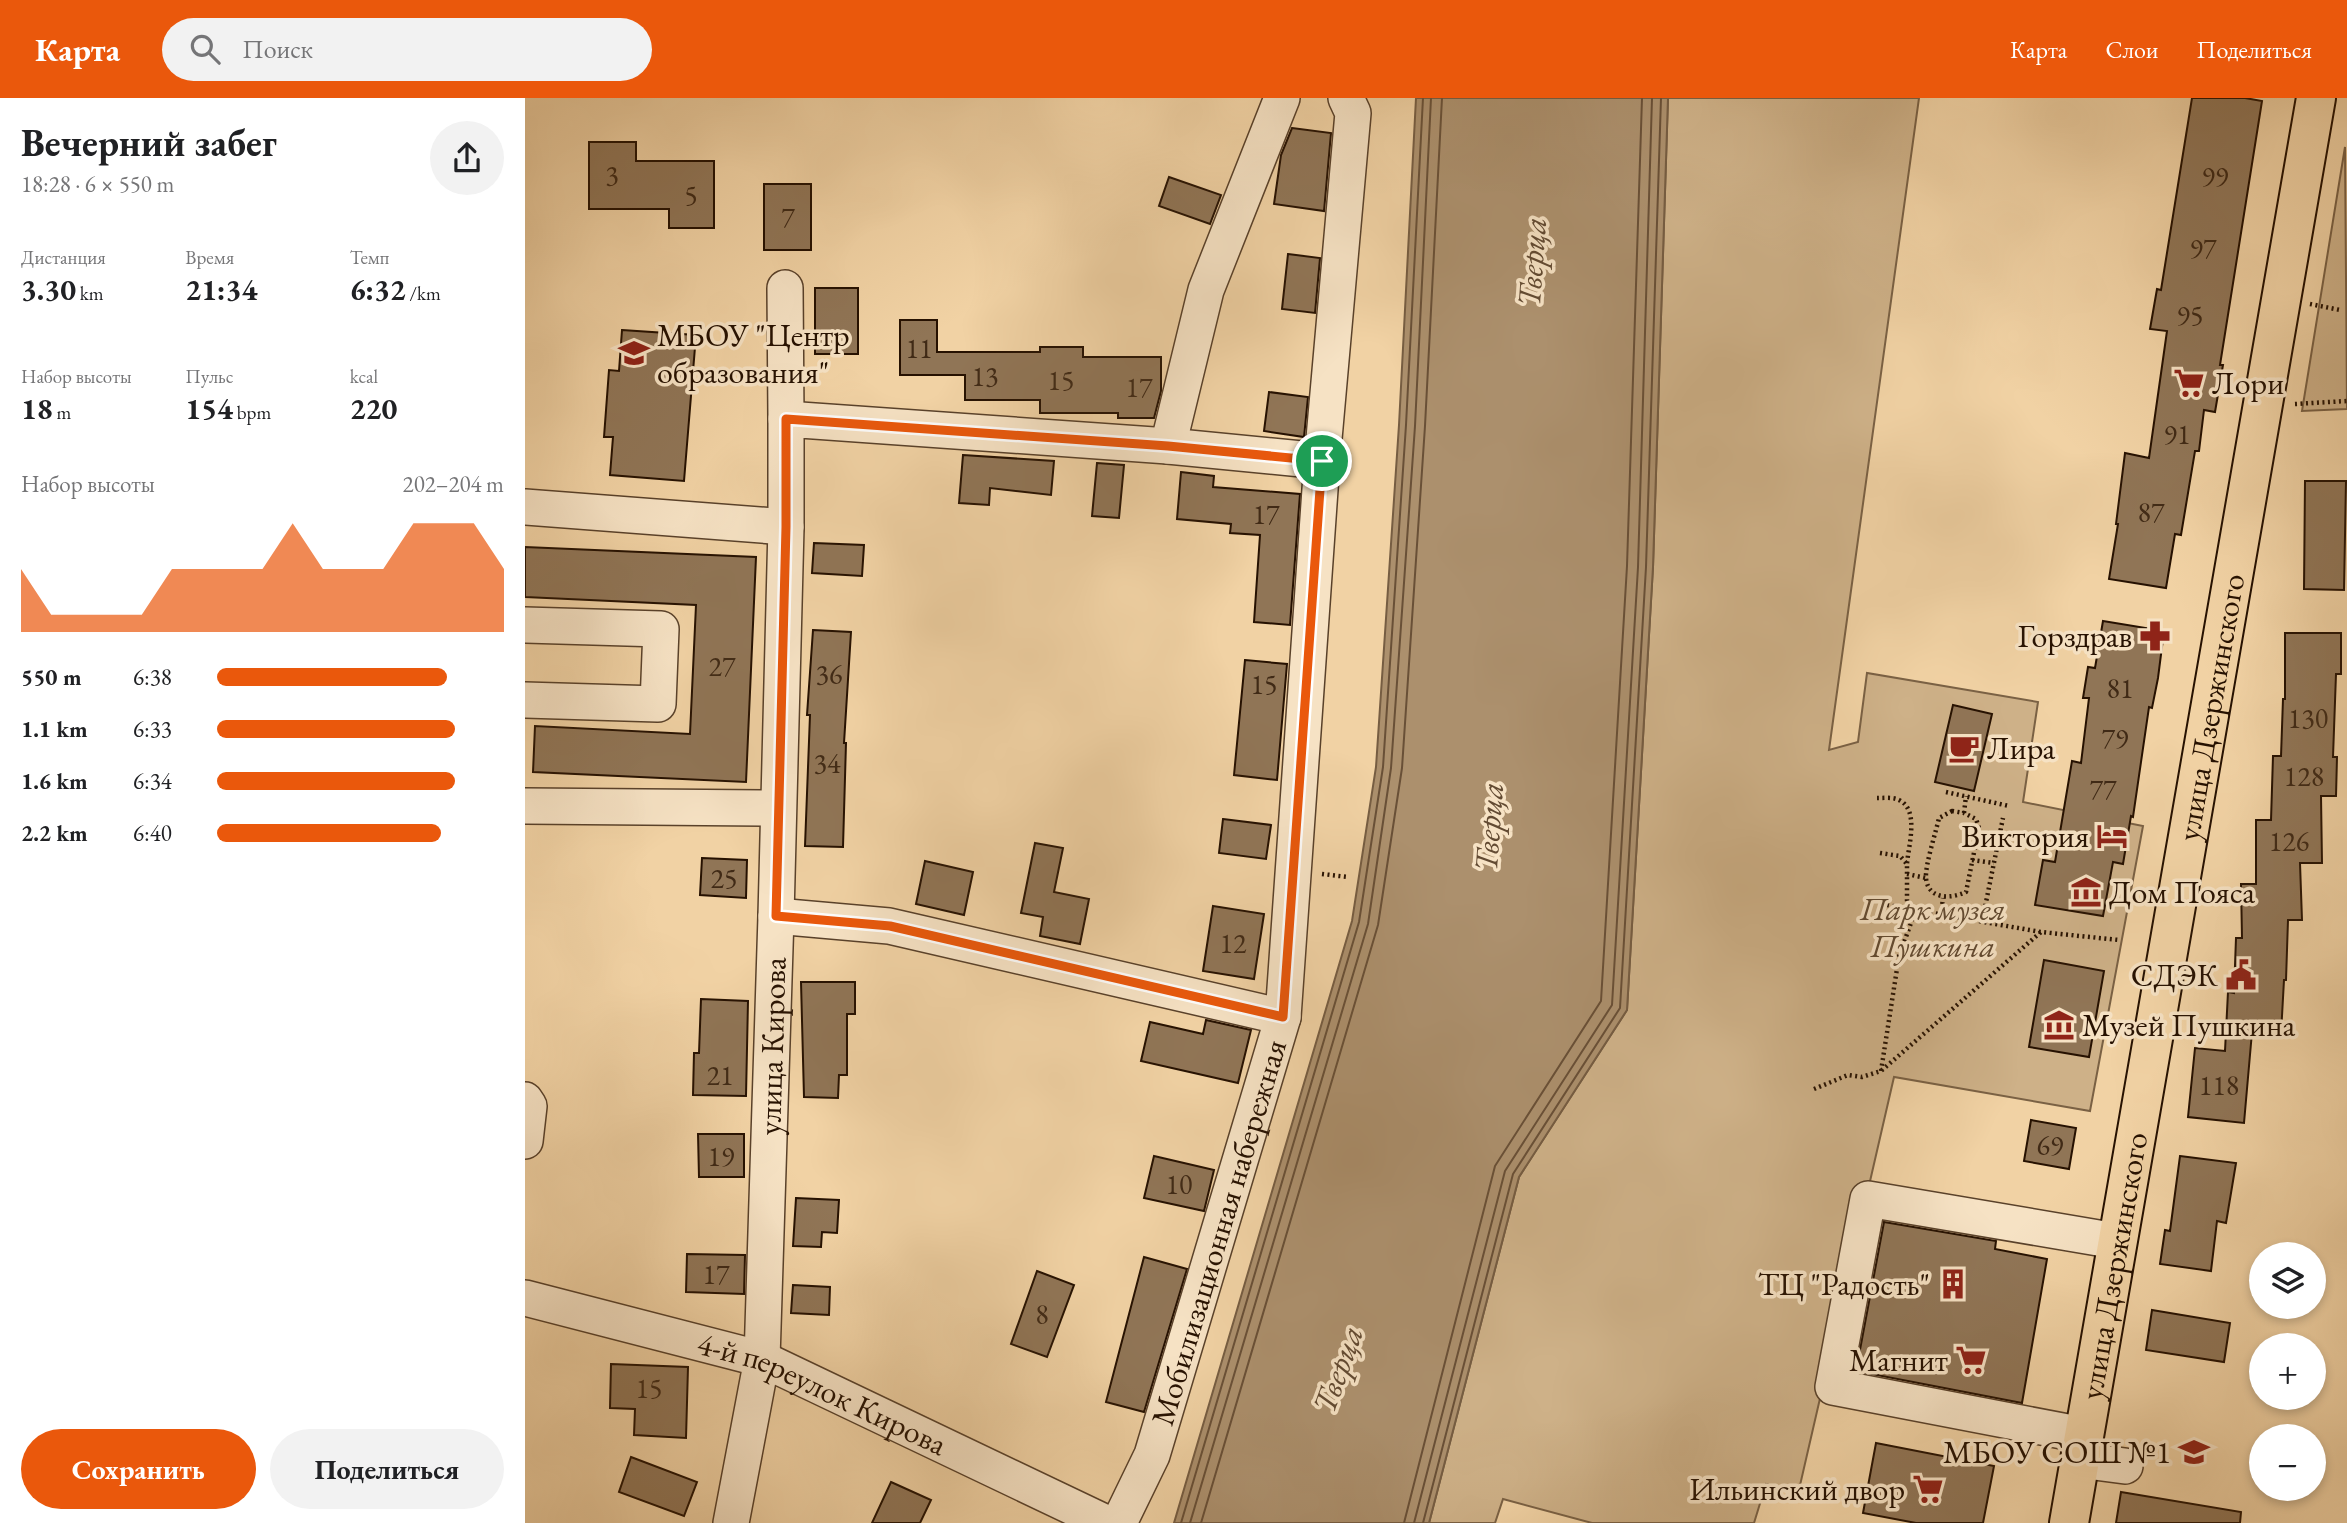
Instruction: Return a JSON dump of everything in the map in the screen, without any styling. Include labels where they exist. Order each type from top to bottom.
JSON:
[{"type":"main road","name":"улица Дзержинского","points":[[2069,1523],[2316,98]]},
{"type":"street","points":[[1168,446],[1206,290],[1282,98]]},
{"type":"street","name":"Мобилизационная набережная","points":[[1119,1523],[1152,1455],[1283,1017],[1322,461],[1353,113],[1346,98]]},
{"type":"street","name":"улица Кирова","points":[[731,1523],[762,1359],[786,527],[785,288]]},
{"type":"street","points":[[786,419],[1168,446],[1322,461]]},
{"type":"street","points":[[525,508],[786,527]]},
{"type":"street","points":[[525,625],[661,629],[658,704],[525,700]]},
{"type":"street","points":[[525,806],[778,808]]},
{"type":"street","points":[[776,916],[890,926],[1283,1017]]},
{"type":"street","points":[[525,1100],[529,1105],[525,1140]]},
{"type":"street","points":[[2116,1241],[1868,1199],[1833,1387],[2081,1447],[2125,1466]]},
{"type":"street","name":"4-й переулок Кирова","points":[[525,1298],[762,1359],[1106,1523]]},
{"type":"path","points":[[2306,303],[2340,310]]},
{"type":"path","points":[[2287,405],[2347,401]]},
{"type":"path","points":[[1946,792],[2009,806]]},
{"type":"path","points":[[1964,813],[1966,796]]},
{"type":"path","points":[[1877,798],[1898,799],[1905,805],[1911,817],[1907,910]]},
{"type":"path","points":[[1952,811],[1964,813],[1976,819],[1979,828],[1966,892],[1954,898],[1943,898],[1930,890],[1926,878],[1939,818],[1952,811]]},
{"type":"path","points":[[1982,922],[2003,818]]},
{"type":"path","points":[[1880,853],[1900,856],[1907,864]]},
{"type":"path","points":[[1972,860],[1994,863]]},
{"type":"path","points":[[1907,874],[1926,878]]},
{"type":"path","points":[[1941,915],[1943,898]]},
{"type":"path","points":[[1887,905],[2041,932],[2119,940]]},
{"type":"path","points":[[1881,1071],[1899,956],[1915,912]]},
{"type":"path","points":[[1814,1089],[1848,1074],[1862,1077],[1881,1071],[2041,932]]},
{"type":"green space","name":"Парк музея Пушкина","points":[[1668,98],[1919,98],[1829,750],[1858,742],[1867,673],[2038,702],[2023,802],[2143,826],[2090,1111],[1894,1077],[1798,1494],[1766,1484],[1754,1523],[1592,1523],[1503,1499],[1495,1523],[1429,1523],[1519,1177],[1627,1010],[1653,567]]},
{"type":"green space","points":[[2345,147],[2347,409],[2302,411]]},
{"type":"water","name":"Тверца","points":[[1416,98],[1668,98],[1653,567],[1627,1010],[1519,1177],[1429,1523],[1174,1523],[1352,921],[1376,767],[1399,425]]},
{"type":"building","points":[[2192,98],[2245,98],[2262,101],[2215,412],[2204,410],[2199,451],[2195,451],[2181,535],[2175,534],[2166,588],[2109,579],[2125,453],[2149,458],[2167,331],[2150,329],[2157,289],[2161,290]]},
{"type":"building","points":[[1292,128],[1331,133],[1324,211],[1274,204],[1281,155]]},
{"type":"building","points":[[589,142],[636,142],[636,161],[714,161],[714,228],[669,228],[669,209],[589,209]]},
{"type":"building","points":[[1169,177],[1221,195],[1210,224],[1159,206]]},
{"type":"building","points":[[764,184],[811,184],[811,250],[764,250]]},
{"type":"building","points":[[1288,254],[1320,258],[1315,313],[1282,309]]},
{"type":"building","points":[[815,288],[858,288],[858,354],[815,354]]},
{"type":"building","points":[[900,320],[937,320],[937,352],[1040,352],[1040,347],[1083,347],[1083,357],[1161,357],[1161,391],[1154,418],[1118,418],[1118,413],[1040,413],[1040,400],[965,400],[965,375],[900,375]]},
{"type":"building","points":[[622,330],[696,335],[684,481],[610,475],[613,437],[604,437],[609,370],[619,371]]},
{"type":"building","points":[[1269,392],[1308,397],[1304,437],[1264,431]]},
{"type":"building","points":[[963,455],[1054,461],[1051,495],[990,488],[989,505],[959,503]]},
{"type":"building","points":[[1097,463],[1124,465],[1119,518],[1092,516]]},
{"type":"building","points":[[1181,472],[1214,476],[1213,487],[1300,494],[1290,625],[1254,622],[1260,535],[1230,533],[1231,524],[1177,519]]},
{"type":"building","points":[[2305,481],[2346,481],[2344,590],[2304,589]]},
{"type":"building","points":[[814,543],[864,545],[862,576],[812,573]]},
{"type":"building","points":[[525,547],[756,557],[746,782],[533,772],[535,726],[690,734],[696,605],[525,597]]},
{"type":"building","points":[[2103,621],[2164,631],[2158,678],[2152,708],[2149,707],[2133,817],[2131,816],[2123,864],[2113,862],[2103,916],[2035,905],[2043,860],[2055,862],[2072,761],[2081,763],[2089,698],[2083,698],[2088,667],[2095,668]]},
{"type":"building","points":[[813,630],[851,632],[844,743],[843,847],[805,846],[810,715],[807,715]]},
{"type":"building","points":[[2285,633],[2341,633],[2341,674],[2336,674],[2333,757],[2337,757],[2336,796],[2321,796],[2322,863],[2300,863],[2302,920],[2288,920],[2281,1034],[2252,1032],[2244,1123],[2188,1117],[2195,1048],[2225,1051],[2228,992],[2234,993],[2236,938],[2242,938],[2241,884],[2256,884],[2256,820],[2271,820],[2273,756],[2281,756],[2285,699]]},
{"type":"building","points":[[1245,660],[1287,664],[1277,780],[1234,775]]},
{"type":"building","name":"Лира","points":[[1953,705],[1992,714],[1974,791],[1935,782]]},
{"type":"building","points":[[1223,819],[1271,825],[1266,859],[1219,853]]},
{"type":"building","points":[[1035,843],[1063,848],[1054,892],[1089,899],[1080,944],[1040,936],[1043,917],[1021,913]]},
{"type":"building","points":[[702,858],[747,860],[746,898],[700,895]]},
{"type":"building","points":[[925,861],[973,872],[964,915],[916,904]]},
{"type":"building","points":[[1213,906],[1264,914],[1254,979],[1203,971]]},
{"type":"building","points":[[2044,960],[2104,971],[2089,1057],[2029,1047]]},
{"type":"building","points":[[801,982],[855,982],[855,1014],[847,1014],[847,1075],[839,1075],[838,1098],[804,1097]]},
{"type":"building","points":[[701,999],[748,1001],[746,1096],[693,1095],[694,1053],[699,1053]]},
{"type":"building","points":[[1206,1020],[1251,1030],[1238,1083],[1141,1061],[1150,1022],[1203,1034]]},
{"type":"building","points":[[2031,1120],[2076,1128],[2069,1169],[2024,1161]]},
{"type":"building","points":[[698,1134],[744,1134],[744,1177],[699,1177]]},
{"type":"building","points":[[1154,1156],[1214,1170],[1204,1211],[1144,1198]]},
{"type":"building","points":[[2180,1156],[2236,1163],[2226,1223],[2217,1221],[2211,1271],[2160,1264],[2165,1230],[2170,1231]]},
{"type":"building","points":[[796,1198],[839,1200],[837,1233],[822,1232],[821,1247],[793,1246]]},
{"type":"building","name":"ТЦ \"Радость\"","points":[[1884,1222],[1996,1241],[1995,1249],[2047,1259],[2022,1403],[1856,1371]]},
{"type":"building","points":[[687,1254],[745,1255],[744,1294],[686,1292]]},
{"type":"building","points":[[1144,1257],[1187,1269],[1144,1412],[1106,1402]]},
{"type":"building","points":[[1037,1271],[1074,1285],[1047,1357],[1011,1344]]},
{"type":"building","points":[[793,1285],[830,1287],[829,1315],[791,1313]]},
{"type":"building","points":[[2152,1310],[2230,1323],[2224,1362],[2146,1350]]},
{"type":"building","points":[[611,1364],[688,1367],[686,1438],[634,1435],[635,1409],[610,1408]]},
{"type":"building","name":"Ильинский двор","points":[[1876,1443],[1994,1466],[1983,1523],[1916,1523],[1863,1513]]},
{"type":"building","points":[[631,1457],[697,1482],[684,1516],[619,1492]]},
{"type":"building","points":[[891,1482],[931,1500],[920,1523],[872,1523]]},
{"type":"building","points":[[2121,1492],[2241,1512],[2240,1523],[2116,1523]]},
{"type":"place","name":"МБОУ \"Центр образования\"","points":[[634,353]]},
{"type":"place","name":"Лори","points":[[2189,383]]},
{"type":"place","name":"Горздрав","points":[[2155,636]]},
{"type":"place","name":"Лира","points":[[1964,748]]},
{"type":"place","name":"Виктория","points":[[2112,836]]},
{"type":"place","name":"Дом Пояса","points":[[2086,892]]},
{"type":"place","name":"СДЭК","points":[[2241,975]]},
{"type":"place","name":"Музей Пушкина","points":[[2059,1025]]},
{"type":"place","name":"ТЦ \"Радость\"","points":[[1953,1284]]},
{"type":"place","name":"Магнит","points":[[1971,1360]]},
{"type":"place","name":"МБОУ СОШ №1","points":[[2194,1452]]},
{"type":"place","name":"Ильинский двор","points":[[1928,1489]]},
{"type":"route","points":[[786,419],[1168,446],[1322,461],[1283,1017],[890,926],[776,916],[786,527],[786,419]]}]
